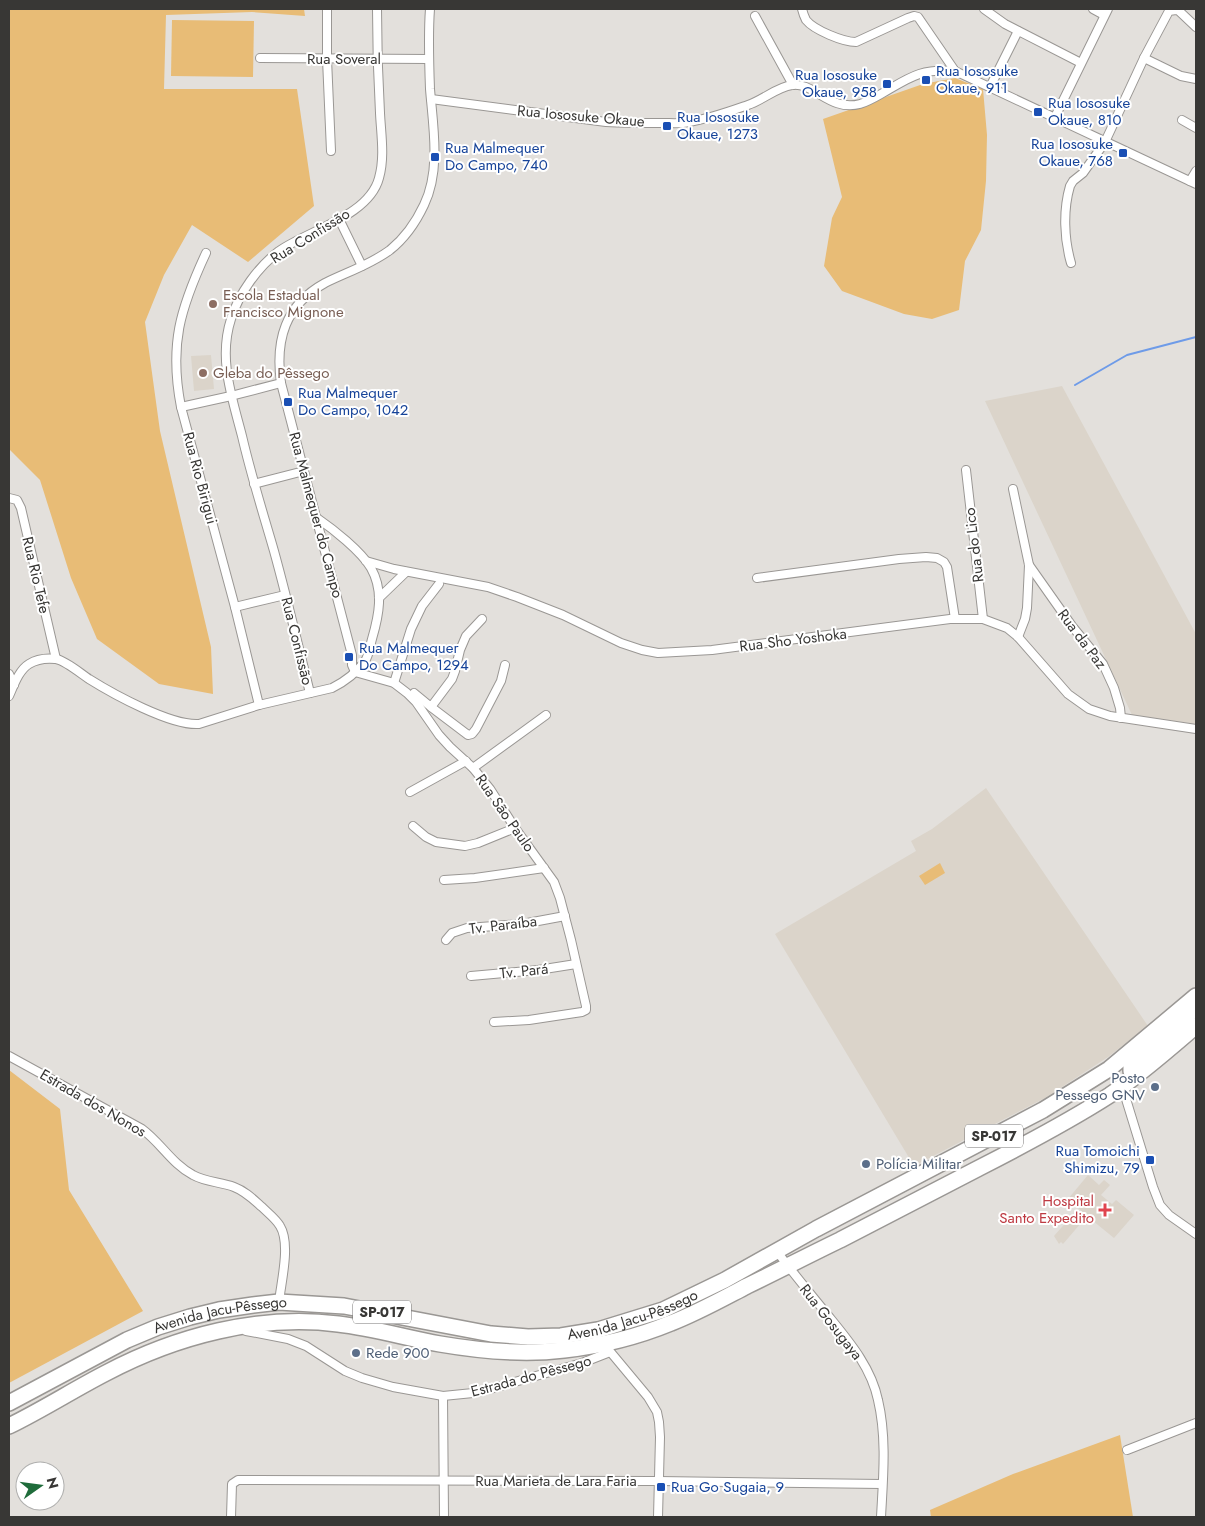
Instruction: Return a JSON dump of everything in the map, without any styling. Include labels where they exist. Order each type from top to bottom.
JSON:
[{"type":"highway","name":"Avenida Jacu-Pêssego","points":[[9,1403],[127,1340],[190,1316],[219,1310],[279,1302],[344,1306],[491,1334],[528,1337],[561,1336],[598,1330],[663,1310],[725,1280],[776,1250],[1036,1115],[1089,1084],[1196,996]]},
{"type":"highway","points":[[1089,1084],[1102,1081],[1122,1086],[1123,1067],[1194,1009]]},
{"type":"highway","points":[[1139,1074],[1131,1071],[1131,1066],[1183,1023],[1194,1009]]},
{"type":"highway","name":"Avenida Jacu-Pêssego","points":[[9,1426],[37,1413],[106,1373],[145,1354],[223,1330],[253,1324],[280,1322],[336,1323],[476,1350],[518,1352],[608,1348],[692,1314],[1019,1148],[1074,1117],[1122,1086],[1196,1026]]},
{"type":"highway","points":[[1019,1148],[1028,1135],[1098,1094],[1100,1088],[1096,1084],[1089,1084]]},
{"type":"highway","points":[[787,1266],[797,1250],[860,1215],[868,1202]]},
{"type":"highway","points":[[711,1304],[724,1291],[772,1267],[771,1260],[759,1260]]},
{"type":"street","points":[[327,9],[331,152]]},
{"type":"street","name":"Rua Confissão","points":[[310,693],[226,377],[225,358],[230,320],[237,303],[248,285],[269,260],[294,242],[339,219],[362,203],[372,193],[379,179],[382,152],[377,58],[377,9]]},
{"type":"street","name":"Rua Malmequer do Campo","points":[[355,672],[281,383],[280,344],[292,312],[302,300],[314,290],[378,258],[401,240],[417,219],[425,203],[433,171],[434,148],[429,59],[430,9]]},
{"type":"street","points":[[802,9],[806,20],[812,25],[840,40],[850,42],[856,42],[908,18],[918,17],[954,71]]},
{"type":"street","points":[[984,9],[1004,24],[1081,62]]},
{"type":"street","points":[[1055,117],[1106,12],[1093,9]]},
{"type":"street","points":[[1071,263],[1067,251],[1065,224],[1068,193],[1073,181],[1083,172],[1105,142],[1144,58],[1169,11],[1178,10],[1196,27]]},
{"type":"street","points":[[755,16],[793,85],[806,88],[841,105],[860,104],[870,100],[919,73],[938,69],[954,71],[1193,183],[1196,171]]},
{"type":"street","points":[[990,87],[1018,31]]},
{"type":"street","name":"Rua Soveral","points":[[260,58],[429,59]]},
{"type":"street","points":[[1144,58],[1181,76],[1196,79]]},
{"type":"street","name":"Rua Iososuke Okaue","points":[[431,99],[606,122],[629,124],[688,123],[752,104],[793,85]]},
{"type":"street","points":[[1182,120],[1196,128]]},
{"type":"street","points":[[339,219],[362,266]]},
{"type":"street","name":"Rua Rio Birigui","points":[[206,253],[184,306],[176,352],[176,376],[181,407],[235,607],[259,705]]},
{"type":"street","points":[[181,407],[281,383]]},
{"type":"street","name":"Rua do Lico","points":[[966,470],[983,620]]},
{"type":"street","points":[[254,484],[304,471]]},
{"type":"street","points":[[1013,489],[1029,566],[1027,608],[1025,620],[1018,636]]},
{"type":"street","name":"Rua Rio Tefe","points":[[9,498],[17,500],[21,508],[56,659]]},
{"type":"street","points":[[9,696],[22,670],[29,664],[46,659],[61,661],[96,683],[132,702],[169,719],[186,724],[199,724],[259,705],[339,684],[355,672],[366,659],[378,616],[379,598],[375,579],[366,561],[317,518]]},
{"type":"street","points":[[757,578],[899,558],[938,558],[947,567],[955,619]]},
{"type":"street","name":"Rua Sho Yoshoka","points":[[366,561],[406,572],[468,583],[502,592],[563,615],[621,643],[658,653],[712,650],[955,619],[983,620],[1002,625],[1018,636],[1068,694],[1089,709],[1100,714],[1121,718],[1196,729]]},
{"type":"street","name":"Rua da Paz","points":[[1029,566],[1072,626],[1103,664],[1114,688],[1121,718]]},
{"type":"street","points":[[379,598],[406,572]]},
{"type":"street","points":[[394,683],[411,628],[422,606],[439,584]]},
{"type":"street","points":[[235,607],[285,595]]},
{"type":"street","points":[[431,707],[452,679],[466,636],[482,619]]},
{"type":"street","points":[[352,655],[360,655],[366,659]]},
{"type":"street","points":[[407,693],[413,692],[468,735],[472,734],[501,681],[505,665]]},
{"type":"street","name":"Rua São Paulo","points":[[355,672],[394,683],[416,702],[439,735],[473,768],[490,789],[515,828],[554,882],[565,916],[586,1010],[529,1020],[494,1022]]},
{"type":"street","points":[[9,674],[14,685]]},
{"type":"street","points":[[473,768],[546,715]]},
{"type":"street","points":[[410,792],[466,761]]},
{"type":"street","points":[[413,826],[426,838],[436,842],[465,846],[478,843],[515,828]]},
{"type":"street","points":[[444,880],[475,878],[544,868]]},
{"type":"street","name":"Tv. Paraíba","points":[[446,940],[452,933],[467,928],[522,924],[565,916]]},
{"type":"street","name":"Tv. Pará","points":[[471,976],[538,970],[576,964]]},
{"type":"street","name":"Estrada dos Nonos","points":[[9,1056],[142,1129],[186,1171],[200,1178],[242,1191],[271,1216],[282,1228],[285,1242],[279,1302]]},
{"type":"street","points":[[1122,1086],[1150,1179],[1160,1205],[1169,1215],[1196,1234]]},
{"type":"street","name":"Rua Gosugaya","points":[[776,1250],[851,1344],[867,1370],[878,1399],[884,1438],[881,1517]]},
{"type":"street","name":"Estrada do Pêssego","points":[[223,1330],[249,1331],[288,1339],[306,1346],[345,1371],[362,1378],[393,1387],[443,1396],[490,1389],[582,1363],[608,1348]]},
{"type":"street","points":[[608,1348],[648,1397],[657,1412],[660,1437],[658,1517]]},
{"type":"street","points":[[443,1396],[444,1517]]},
{"type":"street","points":[[1128,1450],[1196,1423]]},
{"type":"street","name":"Rua Marieta de Lara Faria","points":[[231,1517],[232,1484],[238,1480],[658,1481],[882,1484]]},
{"type":"shaded area","points":[[9,9],[304,9],[305,16],[252,12],[166,15],[164,89],[297,89],[314,206],[248,262],[192,225],[164,275],[145,322],[160,431],[211,647],[213,694],[159,684],[97,639],[71,578],[40,480],[9,449]]},
{"type":"shaded area","points":[[172,20],[254,21],[253,77],[171,76]]},
{"type":"shaded area","points":[[955,78],[983,89],[987,135],[986,181],[981,230],[965,261],[959,310],[932,319],[904,314],[842,291],[824,266],[832,218],[842,197],[823,119],[923,84]]},
{"type":"shaded area","name":"Gleba do Pêssego","points":[[211,355],[214,389],[194,391],[191,356]]},
{"type":"shaded area","points":[[1062,386],[1196,634],[1196,724],[1132,715],[985,401]]},
{"type":"shaded area","points":[[986,788],[1148,1026],[1108,1057],[1045,1098],[914,1166],[775,934],[916,851],[911,841],[932,829]]},
{"type":"shaded area","points":[[940,863],[945,873],[925,885],[919,876]]},
{"type":"shaded area","points":[[9,1070],[60,1109],[69,1190],[143,1311],[9,1383]]},
{"type":"shaded area","name":"Hospital Santo Expedito","points":[[1088,1175],[1099,1185],[1104,1180],[1110,1185],[1101,1195],[1112,1204],[1116,1200],[1134,1215],[1114,1238],[1087,1216],[1063,1244],[1061,1242],[1059,1244],[1054,1236],[1069,1219],[1067,1218],[1069,1215],[1071,1216],[1075,1213],[1080,1217],[1085,1214],[1068,1199]]},
{"type":"shaded area","points":[[1120,1435],[1133,1517],[931,1517],[930,1510],[1013,1474]]},
{"type":"waterway","points":[[1075,385],[1127,355],[1196,337]]},
{"type":"place","name":"Rua Iososuke Okaue, 911","points":[[926,80]]},
{"type":"place","name":"Rua Iososuke Okaue, 958","points":[[887,84]]},
{"type":"place","name":"Rua Iososuke Okaue, 810","points":[[1038,112]]},
{"type":"place","name":"Rua Iososuke Okaue, 1273","points":[[667,126]]},
{"type":"place","name":"Rua Iososuke Okaue, 768","points":[[1123,153]]},
{"type":"place","name":"Rua Malmequer Do Campo, 740","points":[[435,157]]},
{"type":"place","name":"Escola Estadual Francisco Mignone","points":[[213,304]]},
{"type":"place","name":"Gleba do Pêssego","points":[[203,373]]},
{"type":"place","name":"Rua Malmequer Do Campo, 1042","points":[[288,402]]},
{"type":"place","name":"Rua Malmequer Do Campo, 1294","points":[[349,657]]},
{"type":"place","name":"Posto Pessego GNV","points":[[1155,1087]]},
{"type":"place","name":"Rua Tomoichi Shimizu, 79","points":[[1150,1160]]},
{"type":"place","name":"Polícia Militar","points":[[866,1164]]},
{"type":"place","name":"Hospital Santo Expedito","points":[[1105,1210]]},
{"type":"place","name":"Rede 900","points":[[356,1353]]},
{"type":"place","name":"Rua Go Sugaia, 9","points":[[661,1487]]}]
